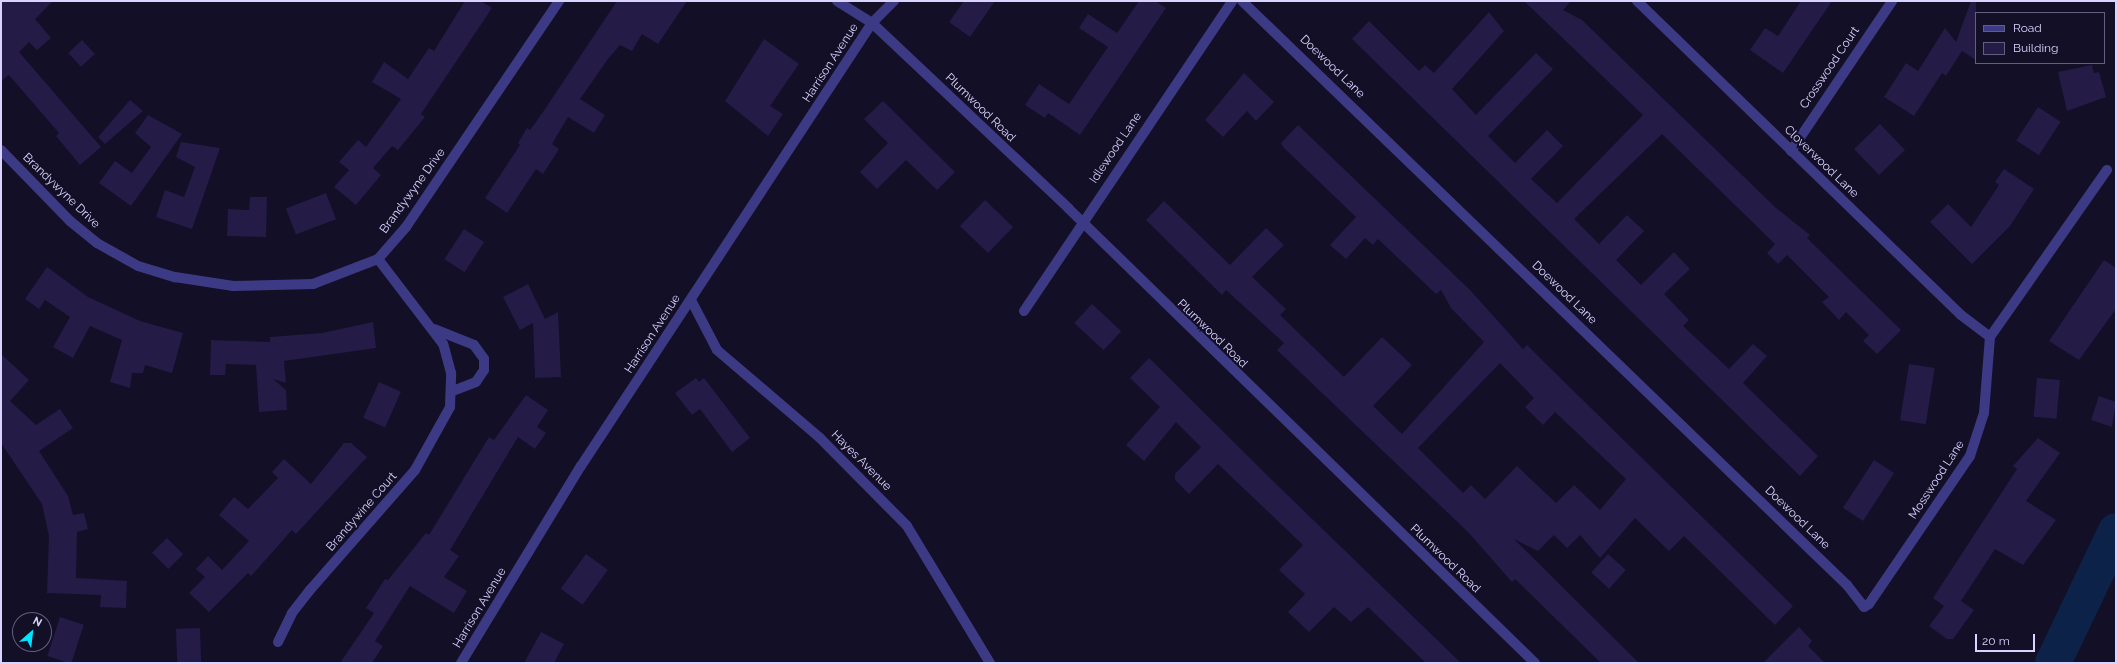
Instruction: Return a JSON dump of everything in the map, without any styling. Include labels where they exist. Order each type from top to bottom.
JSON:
[{"type":"street","name":"Brandywyne Drive","points":[[1,150],[70,221],[97,243],[138,266],[168,275],[233,286],[272,288],[313,284],[378,259],[406,227],[559,1]]},
{"type":"street","name":"Plumwood Road","points":[[837,1],[872,23],[1081,222],[1535,663]]},
{"type":"street","name":"Harrison Avenue","points":[[462,663],[581,466],[872,23],[894,1]]},
{"type":"street","name":"Idlewood Lane","points":[[1024,311],[1081,222],[1232,1]]},
{"type":"street","name":"Doewood Lane","points":[[1242,1],[1847,585],[1864,607]]},
{"type":"street","name":"Cloverwood Lane","points":[[1637,1],[1790,151],[1961,315],[1990,337]]},
{"type":"street","name":"Crosswood Court","points":[[1790,151],[1892,1]]},
{"type":"street","points":[[1990,337],[2107,170]]},
{"type":"street","name":"Brandywine Court","points":[[278,642],[292,613],[310,590],[415,470],[450,407],[452,391],[449,365],[434,329],[378,259]]},
{"type":"street","name":"Hayes Avenue","points":[[690,300],[717,350],[819,437],[907,526],[990,663]]},
{"type":"street","name":"Brandywine Court","points":[[434,329],[474,345],[484,359],[484,370],[476,382],[452,391]]},
{"type":"street","name":"Mosswood Lane","points":[[1864,607],[1869,604],[1970,456],[1984,413],[1990,337]]},
{"type":"building","points":[[1,1],[53,1],[35,19],[51,38],[37,50],[29,42],[19,52],[101,147],[80,165],[56,136],[59,133],[9,75],[1,81]]},
{"type":"building","points":[[465,1],[481,1],[492,8],[421,114],[425,117],[398,150],[392,146],[373,168],[381,175],[356,205],[334,187],[349,170],[339,162],[358,140],[366,147],[401,99],[372,82],[384,62],[408,79],[429,48],[434,51]]},
{"type":"building","points":[[617,1],[687,1],[658,44],[642,34],[632,51],[620,45],[608,59],[580,99],[605,115],[594,133],[568,117],[552,144],[559,149],[543,174],[536,169],[507,213],[485,198],[520,145],[518,143],[527,128],[530,130],[543,112]]},
{"type":"building","points":[[964,1],[995,1],[970,37],[949,22]]},
{"type":"building","points":[[1139,1],[1155,1],[1166,8],[1080,135],[1048,113],[1045,118],[1025,105],[1039,84],[1069,104],[1108,47],[1079,28],[1088,14],[1117,33]]},
{"type":"building","points":[[1524,1],[1571,1],[1563,10],[1582,20],[1776,208],[1810,235],[1807,238],[1901,330],[1877,354],[1863,341],[1869,335],[1846,312],[1839,320],[1822,302],[1829,297],[1787,255],[1778,264],[1767,253],[1775,244],[1662,134],[1574,219],[1599,244],[1627,215],[1644,231],[1616,260],[1641,285],[1674,252],[1690,269],[1664,294],[1689,320],[1683,326],[1729,369],[1753,344],[1767,356],[1743,383],[1818,456],[1800,476],[1352,39],[1369,21],[1419,71],[1425,65],[1434,73],[1489,12],[1504,31],[1452,89],[1476,115],[1536,53],[1553,69],[1488,136],[1515,163],[1547,130],[1563,146],[1531,179],[1557,203],[1643,115]]},
{"type":"building","points":[[1801,1],[1832,1],[1783,73],[1750,50],[1765,28],[1778,36]]},
{"type":"building","points":[[1971,1],[1976,1],[1975,59],[1962,51],[1946,76],[1942,73],[1914,116],[1884,97],[1906,63],[1918,71],[1945,28],[1956,42]]},
{"type":"building","points":[[764,39],[799,64],[770,106],[783,114],[768,136],[725,101]]},
{"type":"building","points":[[82,40],[95,54],[81,67],[68,53]]},
{"type":"building","points":[[2092,65],[2094,73],[2099,72],[2106,97],[2067,111],[2058,72]]},
{"type":"building","points":[[1244,73],[1274,102],[1256,121],[1247,111],[1223,137],[1205,120]]},
{"type":"building","points":[[130,100],[143,111],[105,144],[98,137]]},
{"type":"building","points":[[883,101],[955,172],[937,190],[906,160],[877,189],[860,172],[888,143],[864,119]]},
{"type":"building","points":[[2038,107],[2061,122],[2039,155],[2016,141]]},
{"type":"building","points":[[148,115],[182,134],[131,206],[99,183],[115,161],[132,173],[151,147],[135,133]]},
{"type":"building","points":[[1880,124],[1905,150],[1879,175],[1854,149]]},
{"type":"building","points":[[1298,125],[1470,290],[1523,349],[1527,345],[1793,606],[1775,625],[1684,536],[1669,551],[1635,518],[1600,558],[1580,535],[1567,548],[1554,535],[1538,551],[1514,539],[1639,663],[1601,663],[1515,579],[1512,582],[1468,532],[1277,350],[1284,343],[1226,290],[1222,295],[1146,220],[1164,201],[1230,265],[1266,228],[1284,245],[1252,277],[1286,309],[1280,315],[1344,377],[1382,337],[1412,365],[1373,406],[1402,434],[1484,342],[1451,308],[1441,290],[1436,294],[1378,239],[1373,245],[1365,238],[1346,259],[1330,245],[1356,217],[1284,148],[1281,143]],"holes":[[[1500,363],[1534,398],[1525,407],[1543,425],[1555,412],[1626,479],[1600,510],[1574,485],[1556,503],[1517,466],[1485,499],[1471,485],[1463,493],[1418,448]]]},
{"type":"building","points":[[181,142],[220,148],[192,229],[156,217],[165,190],[184,197],[195,167],[176,157]]},
{"type":"building","points":[[2004,169],[2034,189],[2010,226],[1972,264],[1930,222],[1948,204],[1971,227],[1999,185],[1995,182]]},
{"type":"building","points":[[326,193],[336,219],[296,235],[286,208]]},
{"type":"building","points":[[250,197],[267,197],[266,237],[227,236],[228,209],[249,210]]},
{"type":"building","points":[[985,200],[1013,227],[988,253],[960,226]]},
{"type":"building","points":[[464,229],[484,242],[465,272],[444,259]]},
{"type":"building","points":[[2104,260],[2116,268],[2116,309],[2079,360],[2049,341]]},
{"type":"building","points":[[47,267],[88,297],[140,321],[183,333],[172,373],[145,365],[143,373],[132,373],[130,388],[110,382],[122,340],[90,326],[73,358],[53,347],[70,317],[45,300],[39,309],[25,299]]},
{"type":"building","points":[[528,284],[545,319],[558,312],[561,377],[535,378],[533,323],[520,330],[503,297]]},
{"type":"building","points":[[1092,304],[1121,331],[1104,350],[1074,323]]},
{"type":"building","points":[[373,322],[376,348],[284,361],[286,383],[273,379],[286,390],[287,410],[259,412],[256,365],[226,364],[225,375],[210,375],[211,340],[270,342],[270,337],[322,333]]},
{"type":"building","points":[[1,354],[29,380],[10,401],[36,425],[60,409],[73,428],[39,451],[68,496],[73,515],[84,513],[88,529],[77,532],[76,578],[127,581],[126,608],[100,607],[101,595],[47,593],[49,536],[42,504],[1,443]]},
{"type":"building","points":[[1149,358],[1275,483],[1461,663],[1426,663],[1368,607],[1351,622],[1334,607],[1309,632],[1288,612],[1305,594],[1279,570],[1303,545],[1218,464],[1189,494],[1175,480],[1175,474],[1201,447],[1176,422],[1144,461],[1126,445],[1160,407],[1130,378]]},
{"type":"building","points":[[1909,364],[1935,368],[1926,424],[1900,420]]},
{"type":"building","points":[[696,378],[699,382],[704,378],[750,438],[732,452],[700,409],[692,415],[675,393]]},
{"type":"building","points":[[2037,378],[2060,380],[2057,419],[2034,417]]},
{"type":"building","points":[[379,382],[401,392],[385,427],[363,418]]},
{"type":"building","points":[[526,395],[548,410],[537,427],[546,433],[535,449],[518,437],[450,550],[459,556],[444,577],[467,591],[454,613],[410,586],[375,641],[383,646],[372,663],[340,663],[374,613],[366,608],[385,579],[388,580],[426,533],[429,535],[489,437],[494,440]]},
{"type":"building","points":[[2099,396],[2116,402],[2112,427],[2091,420]]},
{"type":"building","points":[[2038,438],[2060,453],[2026,501],[2056,520],[2023,565],[1995,549],[1961,601],[1974,610],[1953,639],[1947,639],[1929,626],[1944,606],[1933,598],[2017,469],[2013,466]]},
{"type":"building","points":[[344,443],[351,443],[367,457],[296,534],[292,530],[251,576],[248,573],[209,612],[189,593],[205,577],[196,569],[208,556],[222,570],[249,541],[219,515],[234,497],[248,509],[278,478],[272,472],[284,459],[311,484]]},
{"type":"building","points":[[1874,460],[1894,473],[1863,521],[1843,508]]},
{"type":"building","points":[[167,538],[183,554],[168,569],[152,553]]},
{"type":"building","points":[[586,554],[608,570],[583,605],[561,589]]},
{"type":"building","points":[[1608,554],[1626,570],[1609,589],[1591,573]]},
{"type":"building","points":[[60,617],[84,625],[71,663],[47,656],[49,652],[52,652],[52,642]]},
{"type":"building","points":[[1799,627],[1812,641],[1808,646],[1825,663],[1763,663]]},
{"type":"building","points":[[200,628],[201,663],[177,663],[176,629]]},
{"type":"building","points":[[541,632],[564,644],[554,663],[524,663]]},
{"type":"waterway","points":[[2053,663],[2116,531]]}]
